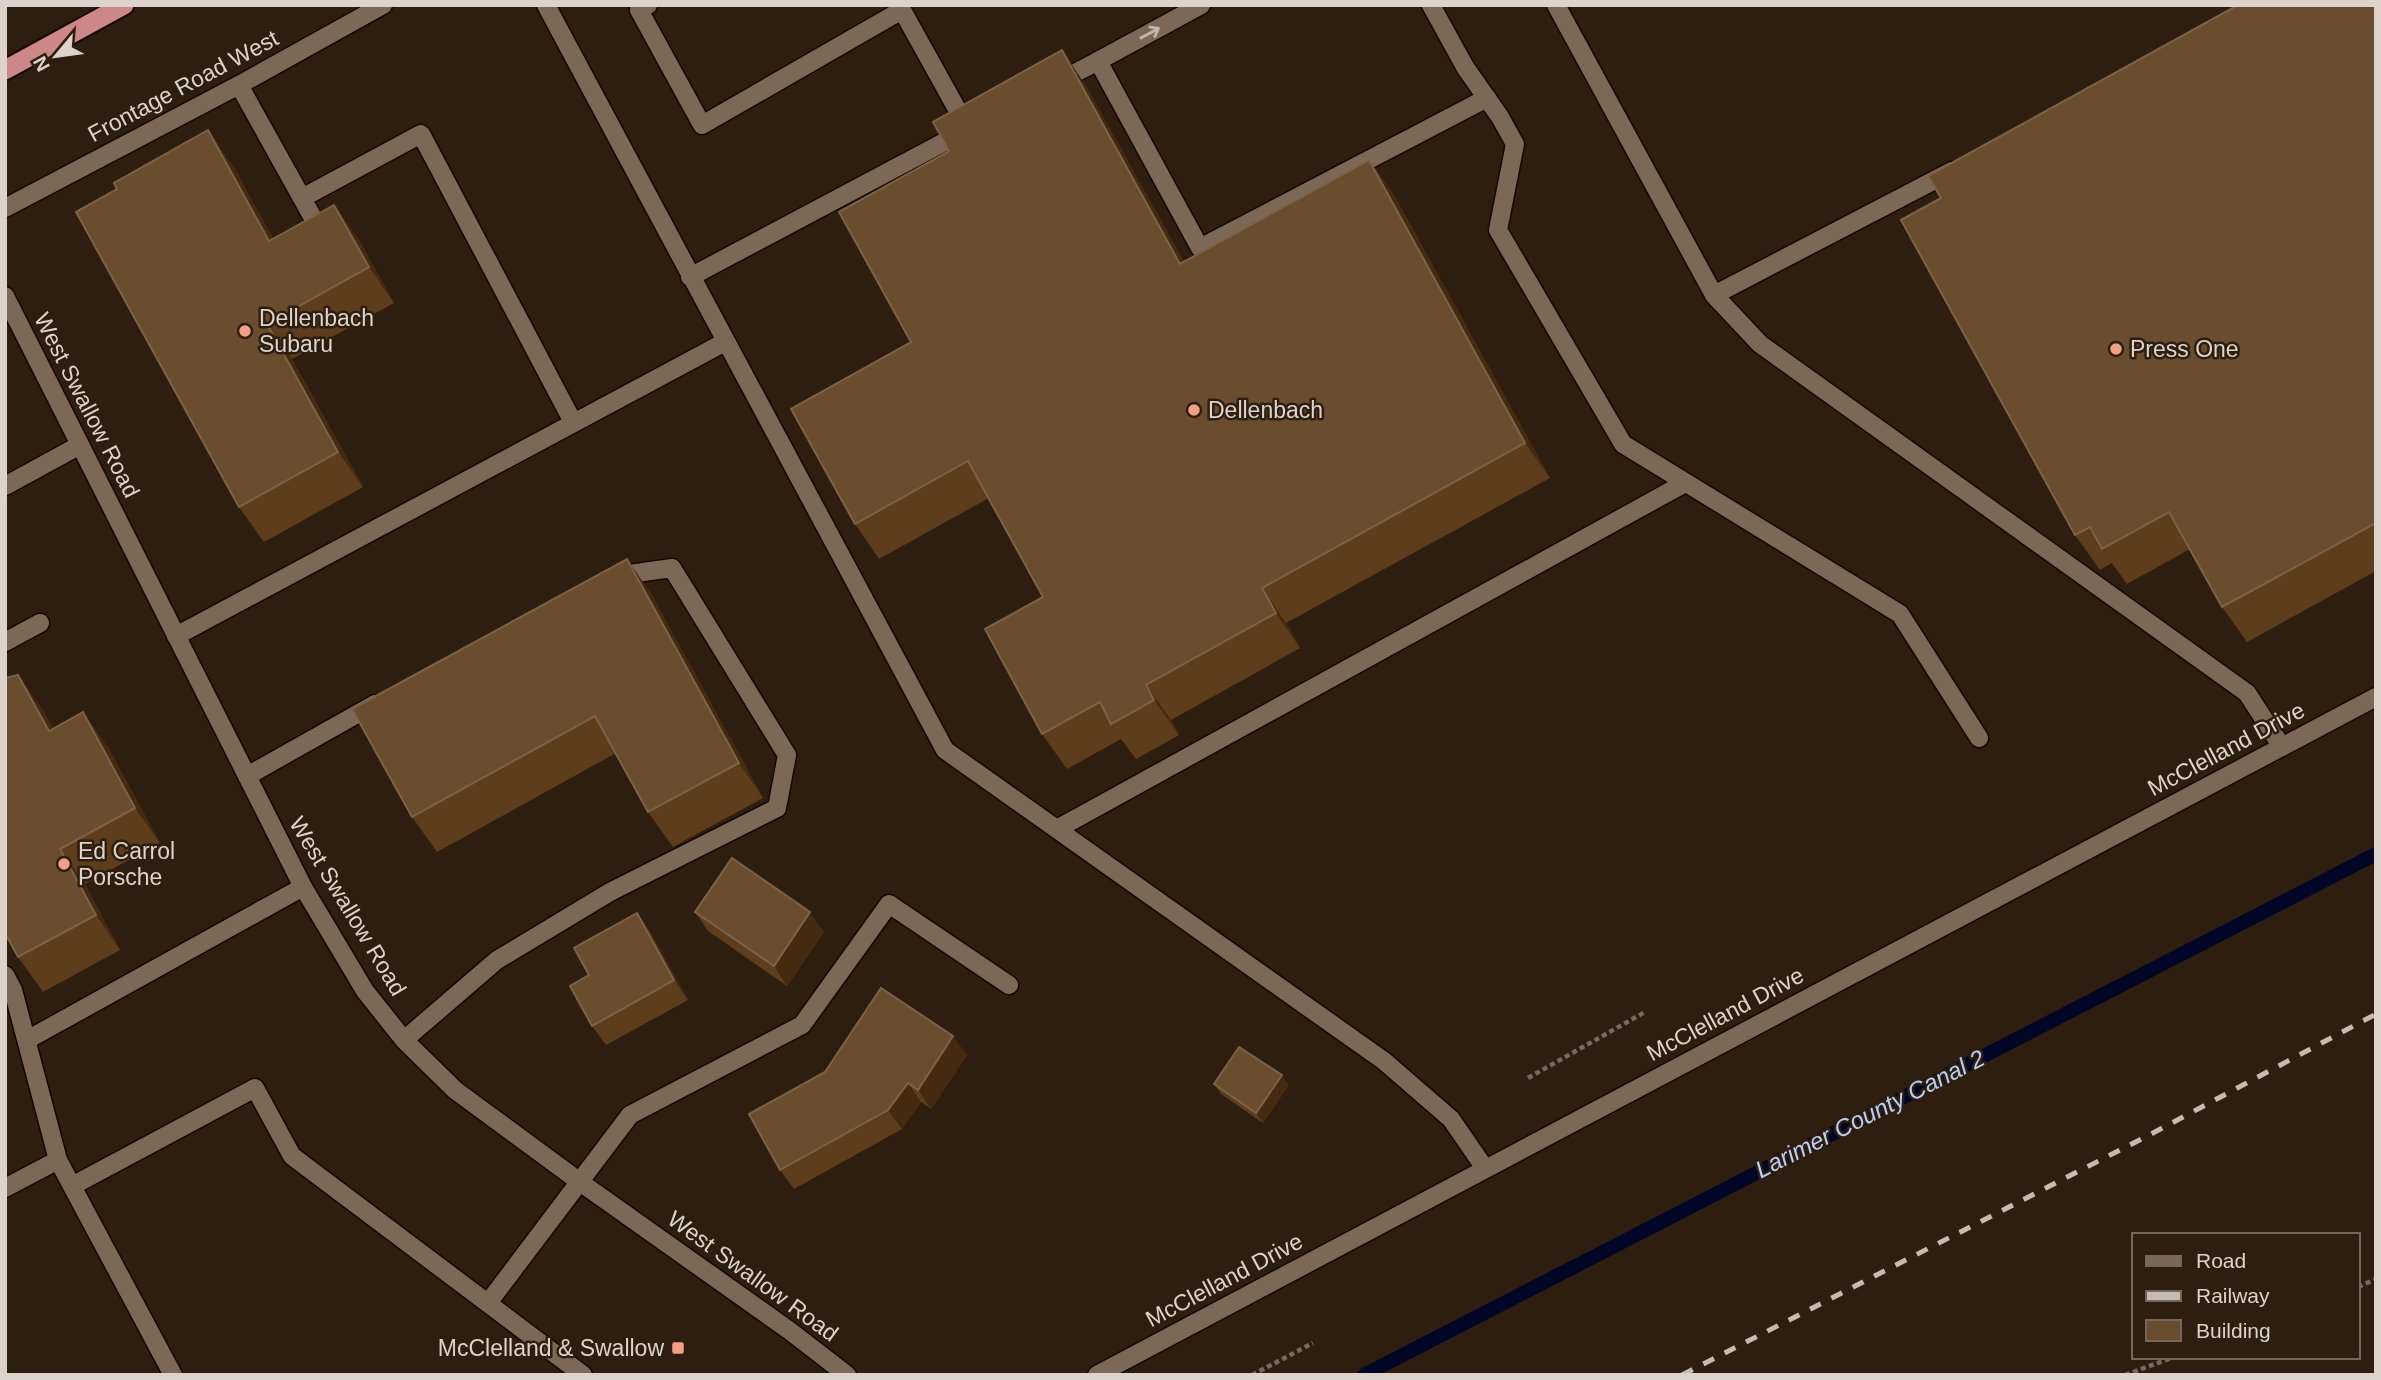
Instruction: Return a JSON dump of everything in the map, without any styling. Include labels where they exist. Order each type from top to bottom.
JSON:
[{"type":"highway","points":[[5,70],[124,5]]},
{"type":"street","name":"Frontage Road West","points":[[5,208],[239,85],[383,5]]},
{"type":"street","points":[[547,5],[945,750],[1384,1061],[1451,1119],[1485,1167]]},
{"type":"street","points":[[648,5],[639,10],[702,125],[907,8],[974,126],[690,277]]},
{"type":"street","points":[[1039,92],[1201,5]]},
{"type":"street","points":[[1431,5],[1465,67],[1515,144],[1498,230],[1623,444],[1900,614],[1979,737]]},
{"type":"street","points":[[1556,5],[1714,295],[1760,344],[2247,693],[2282,747]]},
{"type":"street","points":[[1098,61],[1200,248],[1487,98]]},
{"type":"street","points":[[239,85],[323,236]]},
{"type":"street","points":[[302,198],[421,134],[573,422]]},
{"type":"street","points":[[1714,295],[1964,165]]},
{"type":"street","name":"West Swallow Road","points":[[5,296],[303,887],[365,991],[404,1040],[455,1090],[847,1375]]},
{"type":"street","points":[[176,636],[725,342]]},
{"type":"street","points":[[5,486],[80,446]]},
{"type":"street","points":[[1057,829],[1685,483]]},
{"type":"street","points":[[404,1040],[497,960],[611,892],[778,808],[788,755],[672,568],[605,577],[593,584]]},
{"type":"street","points":[[5,642],[40,623]]},
{"type":"street","points":[[247,776],[391,695]]},
{"type":"street","name":"McClelland Drive","points":[[1097,1375],[2376,697]]},
{"type":"street","points":[[27,1040],[303,887]]},
{"type":"street","points":[[488,1303],[630,1115],[802,1025],[889,904],[1009,985]]},
{"type":"street","points":[[8,986],[27,1040],[58,1160],[173,1375]]},
{"type":"street","points":[[72,1186],[255,1088],[292,1156],[583,1375]]},
{"type":"street","points":[[5,1188],[58,1160]]},
{"type":"path","points":[[1528,1078],[1645,1012]]},
{"type":"path","points":[[2360,1286],[2376,1279]]},
{"type":"path","points":[[1252,1375],[1313,1343]]},
{"type":"path","points":[[2125,1375],[2169,1359]]},
{"type":"building","points":[[2238,5],[2376,5],[2376,523],[2222,607],[2169,512],[2102,549],[2090,527],[2075,535],[1901,220],[1941,198],[1928,176]]},
{"type":"building","name":"Dellenbach","points":[[1062,50],[1180,264],[1369,160],[1525,443],[1262,588],[1276,613],[1146,685],[1154,700],[1111,724],[1100,702],[1042,734],[985,629],[1043,597],[968,461],[855,524],[791,409],[911,342],[839,212],[949,151],[933,122]]},
{"type":"building","name":"Dellenbach Subaru","points":[[208,130],[269,241],[334,205],[369,267],[267,324],[338,452],[239,507],[76,212],[117,189],[114,183]]},
{"type":"building","points":[[627,559],[739,763],[648,812],[595,716],[412,817],[352,709]]},
{"type":"building","name":"Ed Carrol Porsche","points":[[18,675],[49,731],[83,712],[135,808],[60,849],[96,915],[18,957],[5,933],[5,678]]},
{"type":"building","points":[[732,858],[810,912],[774,966],[695,912]]},
{"type":"building","points":[[637,913],[674,980],[592,1026],[570,986],[589,975],[574,948]]},
{"type":"building","points":[[881,988],[953,1036],[918,1090],[908,1083],[888,1110],[780,1170],[749,1114],[825,1072]]},
{"type":"building","points":[[1239,1047],[1282,1075],[1256,1113],[1214,1084]]},
{"type":"waterway","name":"Larimer County Canal 2","points":[[1364,1375],[2376,854]]},
{"type":"railway","points":[[1682,1375],[2153,1133],[2376,1014]]},
{"type":"place","name":"Dellenbach Subaru","points":[[245,331]]},
{"type":"place","name":"Press One","points":[[2116,349]]},
{"type":"place","name":"Dellenbach","points":[[1194,410]]},
{"type":"place","name":"Ed Carrol Porsche","points":[[64,864]]},
{"type":"place","name":"McClelland & Swallow","points":[[678,1348]]}]
